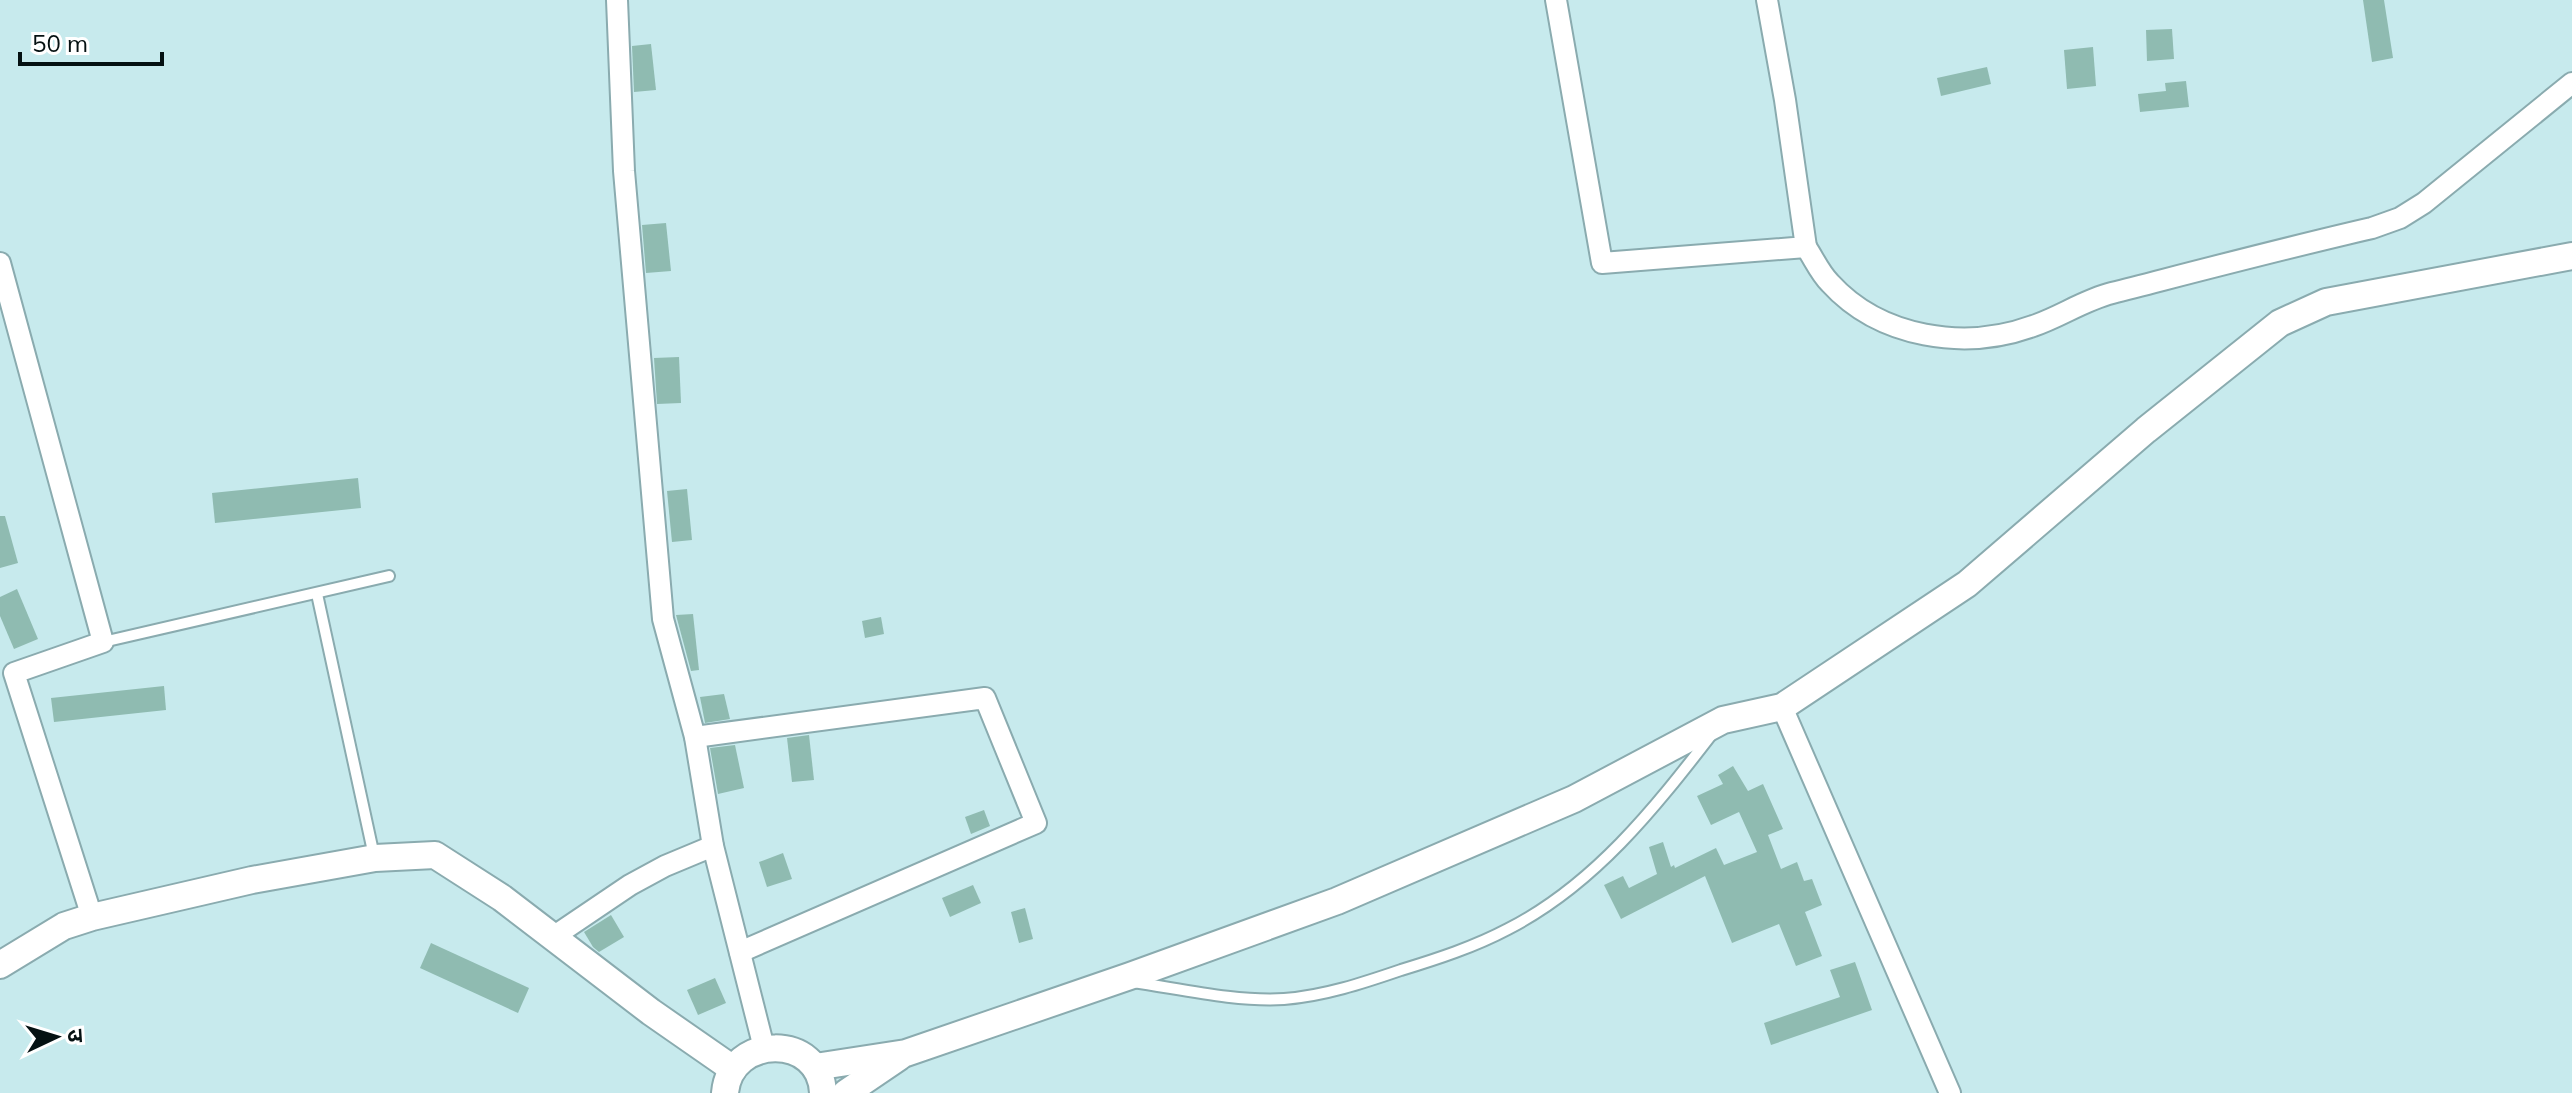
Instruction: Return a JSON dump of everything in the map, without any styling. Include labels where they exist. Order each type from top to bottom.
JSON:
[{"type":"street","points":[[617,0],[624,171],[663,619],[695,737],[713,846],[764,1048]]},
{"type":"street","points":[[1556,0],[1602,263],[1806,247]]},
{"type":"street","points":[[1767,0],[1806,247],[1829,283],[1865,311],[1913,332],[1951,339],[1992,337],[2033,326],[2106,294],[2372,228],[2400,218],[2424,203],[2572,83]]},
{"type":"street","points":[[815,1067],[906,1053],[1337,901],[1574,799],[1723,720],[1782,707],[1967,584],[2146,430],[2280,323],[2326,302],[2572,256]]},
{"type":"street","points":[[0,263],[103,642],[7,666],[92,917]]},
{"type":"street","points":[[695,737],[985,698],[1036,823],[740,952]]},
{"type":"street","points":[[1782,707],[1950,1093]]},
{"type":"street","points":[[553,937],[642,879],[713,846]]},
{"type":"street","points":[[0,965],[64,926],[92,917],[252,880],[375,858],[435,855],[502,898],[651,1012],[729,1081],[742,1058],[773,1046],[791,1049],[806,1057],[823,1082],[823,1093]]},
{"type":"street","points":[[846,1093],[906,1053]]},
{"type":"lane","points":[[103,642],[389,576]]},
{"type":"lane","points":[[317,594],[375,858]]},
{"type":"lane","points":[[1117,980],[1282,999],[1333,992],[1465,948],[1509,929],[1559,898],[1618,848],[1723,720]]},
{"type":"building","points":[[2363,0],[2384,0],[2393,58],[2372,62]]},
{"type":"building","points":[[2172,29],[2174,59],[2147,61],[2146,30]]},
{"type":"building","points":[[651,44],[656,90],[634,92],[632,46]]},
{"type":"building","points":[[2093,47],[2096,86],[2067,89],[2064,50]]},
{"type":"building","points":[[1987,67],[1991,84],[1941,96],[1937,78]]},
{"type":"building","points":[[2186,81],[2189,107],[2140,112],[2138,94],[2166,91],[2165,83]]},
{"type":"building","points":[[666,223],[671,271],[646,273],[642,225]]},
{"type":"building","points":[[679,357],[681,403],[657,404],[654,358]]},
{"type":"building","points":[[358,478],[361,508],[215,523],[212,493]]},
{"type":"building","points":[[687,489],[692,540],[672,542],[667,491]]},
{"type":"building","points":[[0,516],[5,516],[18,563],[0,568]]},
{"type":"building","points":[[17,589],[38,639],[14,649],[0,616],[0,597]]},
{"type":"building","points":[[693,614],[699,670],[691,671],[676,615]]},
{"type":"building","points":[[881,617],[884,634],[865,638],[862,621]]},
{"type":"building","points":[[164,686],[166,710],[54,722],[51,698]]},
{"type":"building","points":[[724,694],[730,719],[705,723],[700,697]]},
{"type":"building","points":[[809,735],[814,780],[792,782],[787,738]]},
{"type":"building","points":[[735,745],[744,788],[718,794],[710,748]]},
{"type":"building","points":[[1733,766],[1748,791],[1763,784],[1783,829],[1768,835],[1781,869],[1797,862],[1804,881],[1812,879],[1822,905],[1805,912],[1822,956],[1796,966],[1779,924],[1732,943],[1705,876],[1621,919],[1604,885],[1623,876],[1629,888],[1657,874],[1649,847],[1663,842],[1671,867],[1674,865],[1675,868],[1716,848],[1724,865],[1757,852],[1739,812],[1711,825],[1697,796],[1723,784],[1718,775]]},
{"type":"building","points":[[984,810],[990,826],[971,834],[965,817]]},
{"type":"building","points":[[783,853],[792,879],[767,887],[759,862]]},
{"type":"building","points":[[973,885],[981,903],[950,917],[942,898]]},
{"type":"building","points":[[1025,908],[1033,939],[1019,943],[1011,912]]},
{"type":"building","points":[[611,915],[624,937],[599,952],[584,932]]},
{"type":"building","points":[[431,943],[529,988],[518,1013],[420,968]]},
{"type":"building","points":[[1855,962],[1872,1010],[1771,1045],[1764,1023],[1840,997],[1830,970]]},
{"type":"building","points":[[715,978],[726,1003],[698,1015],[687,990]]}]
